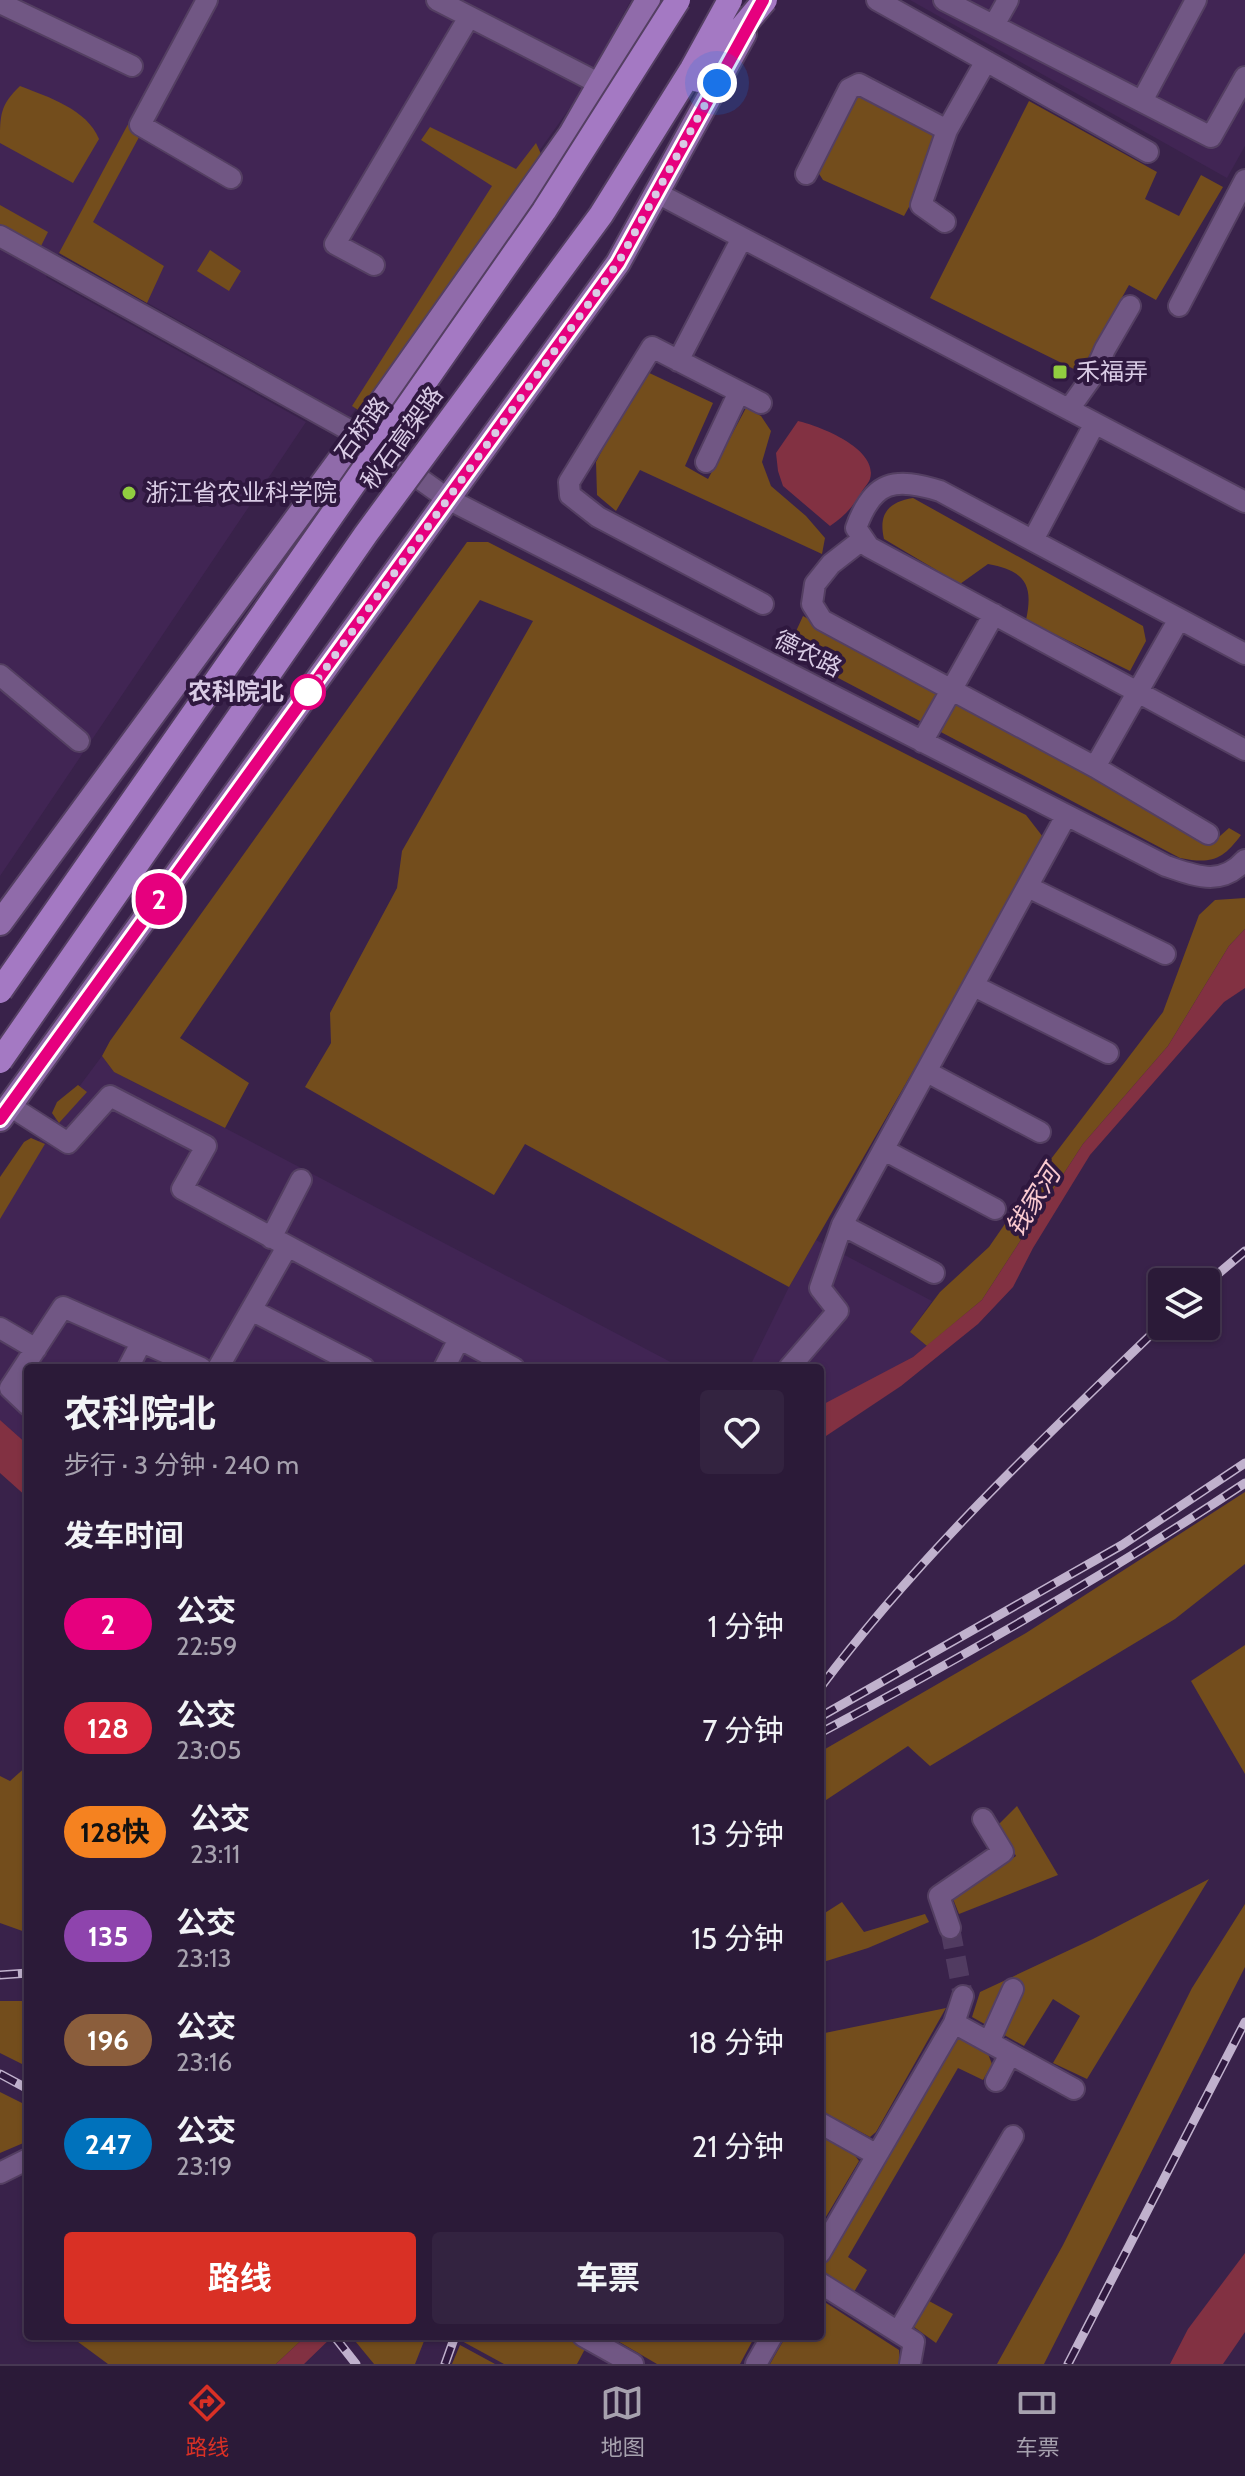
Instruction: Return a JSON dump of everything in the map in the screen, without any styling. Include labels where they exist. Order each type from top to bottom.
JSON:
[{"type":"highway","name":"秋石高架路","points":[[0,991],[544,211],[678,0]]},
{"type":"highway","name":"秋石高架路","points":[[0,1061],[366,534],[601,215],[730,0]]},
{"type":"highway","points":[[648,140],[764,0]]},
{"type":"main road","name":"石桥路","points":[[0,923],[358,435],[571,134],[648,0]]},
{"type":"main road","points":[[5,1112],[618,263],[764,0]]},
{"type":"street","points":[[207,0],[140,125],[231,178]]},
{"type":"street","points":[[437,0],[600,84]]},
{"type":"street","points":[[877,0],[1148,152]]},
{"type":"street","points":[[944,0],[1211,137],[1245,77]]},
{"type":"street","points":[[994,25],[1008,0]]},
{"type":"street","points":[[1142,101],[1196,0]]},
{"type":"street","points":[[0,3],[132,66]]},
{"type":"street","points":[[374,265],[335,244],[469,17]]},
{"type":"street","points":[[945,222],[921,205],[947,130],[986,61]]},
{"type":"street","points":[[806,174],[849,89],[859,84],[947,130]]},
{"type":"street","points":[[1179,306],[1245,180]]},
{"type":"street","points":[[657,193],[1245,502]]},
{"type":"street","name":"德农路","points":[[0,236],[358,435],[448,499],[1066,816],[1166,866],[1199,877],[1221,877],[1235,871],[1245,860]]},
{"type":"street","points":[[678,361],[742,238]]},
{"type":"street","points":[[1069,409],[1094,374],[1130,306]]},
{"type":"street","points":[[761,403],[652,347],[569,482],[570,495],[598,517],[763,604]]},
{"type":"street","points":[[706,462],[739,392]]},
{"type":"street","points":[[1033,540],[1095,423]]},
{"type":"street","points":[[1245,654],[940,491],[912,482],[890,484],[872,496],[856,528],[869,547],[1245,750]]},
{"type":"street","points":[[863,539],[831,564],[815,584],[812,604],[822,620],[1095,767],[1208,834]]},
{"type":"street","points":[[922,742],[994,614]]},
{"type":"street","points":[[1095,767],[1179,619]]},
{"type":"street","points":[[0,675],[79,741]]},
{"type":"street","points":[[792,1364],[838,1311],[820,1288],[842,1225],[1066,816]]},
{"type":"street","points":[[1028,887],[1165,954]]},
{"type":"street","points":[[974,986],[1108,1053]]},
{"type":"street","points":[[927,1072],[1040,1132]]},
{"type":"street","points":[[5,1112],[68,1143],[110,1096],[206,1146],[182,1189],[506,1364]]},
{"type":"street","points":[[884,1150],[995,1209]]},
{"type":"street","points":[[226,1364],[279,1243],[301,1180]]},
{"type":"street","points":[[842,1225],[934,1273]]},
{"type":"street","points":[[26,1364],[63,1307],[191,1364]]},
{"type":"street","points":[[251,1310],[356,1364]]},
{"type":"street","points":[[0,1328],[36,1349]]},
{"type":"street","points":[[446,1364],[459,1339]]},
{"type":"street","points":[[130,1364],[141,1343]]},
{"type":"street","points":[[24,1367],[10,1388],[24,1401]]},
{"type":"street","points":[[950,1928],[939,1896],[1003,1852],[983,1819]]},
{"type":"street","points":[[989,2042],[1013,1989]]},
{"type":"street","points":[[824,2246],[954,2023],[963,1996]]},
{"type":"street","points":[[954,2023],[1074,2089]]},
{"type":"street","points":[[996,2081],[1010,2054]]},
{"type":"street","points":[[824,2125],[877,2155]]},
{"type":"street","points":[[898,2332],[1013,2136]]},
{"type":"street","points":[[0,2173],[24,2161]]},
{"type":"street","points":[[824,2286],[914,2342],[910,2364]]},
{"type":"street","points":[[590,2340],[633,2364]]},
{"type":"street","points":[[756,2364],[770,2340]]},
{"type":"shaded area","points":[[0,0],[631,0],[579,95],[350,417],[59,253],[46,277],[306,422],[0,876]]},
{"type":"shaded area","points":[[910,0],[1245,0],[1245,146],[1227,178]]},
{"type":"shaded area","points":[[194,1],[208,10],[93,222],[164,266],[147,303],[59,253]]},
{"type":"shaded area","points":[[20,86],[66,105],[86,120],[99,139],[73,183],[0,143],[2,111]]},
{"type":"shaded area","points":[[859,91],[937,133],[915,196],[904,216],[823,180],[816,169]]},
{"type":"shaded area","points":[[1029,101],[1157,172],[1145,199],[1179,216],[1201,175],[1223,187],[1156,300],[1129,285],[1080,372],[930,298]]},
{"type":"shaded area","points":[[430,127],[516,169],[536,143],[541,154],[533,171],[361,412],[352,406],[492,186],[421,140]]},
{"type":"shaded area","points":[[0,205],[48,232],[41,246],[0,224]]},
{"type":"shaded area","points":[[210,250],[241,271],[229,291],[197,271]]},
{"type":"shaded area","points":[[643,370],[713,403],[685,466],[708,479],[746,408],[761,416],[771,431],[762,462],[771,486],[806,516],[825,538],[822,554],[640,470],[616,511],[597,495],[596,462]]},
{"type":"shaded area","points":[[798,421],[846,441],[866,458],[870,468],[870,479],[857,500],[830,526],[783,486],[778,471],[776,453]]},
{"type":"shaded area","points":[[913,498],[1143,626],[1146,641],[1130,671],[1026,620],[1027,588],[1024,581],[1010,570],[988,564],[960,584],[884,539],[883,522],[887,510],[898,502]]},
{"type":"shaded area","points":[[467,542],[488,542],[1026,815],[1043,837],[1037,855],[789,1287],[525,1144],[494,1195],[305,1087],[331,1043],[330,1013],[397,888],[402,851],[533,621],[480,600],[180,1038],[249,1083],[225,1128],[114,1072],[102,1056]]},
{"type":"shaded area","points":[[803,616],[1211,844],[1229,828],[1241,835],[1228,850],[1215,858],[1200,861],[1180,858],[787,651]]},
{"type":"shaded area","points":[[1245,898],[1245,929],[1229,946],[1168,1046],[1083,1144],[982,1300],[927,1346],[910,1332],[940,1292],[989,1247],[1038,1176],[1163,1012],[1199,915],[1215,900]]},
{"type":"shaded area","points":[[1245,929],[1245,988],[1224,1002],[1090,1155],[1013,1287],[978,1324],[901,1386],[824,1437],[824,1404],[913,1357],[982,1300],[1083,1144],[1168,1046],[1229,946]]},
{"type":"shaded area","points":[[102,1056],[114,1072],[674,1364],[24,1364],[24,1441],[0,1420],[0,1193]]},
{"type":"shaded area","points":[[78,1085],[87,1092],[59,1123],[52,1113],[57,1102]]},
{"type":"shaded area","points":[[31,1138],[45,1144],[0,1219],[0,1177],[24,1142]]},
{"type":"shaded area","points":[[816,1240],[932,1301],[910,1332],[927,1346],[913,1357],[824,1405],[824,1364],[751,1364]]},
{"type":"shaded area","points":[[0,1420],[24,1441],[24,1494],[0,1473]]},
{"type":"shaded area","points":[[1245,1492],[1245,1564],[1175,1619],[930,1766],[908,1746],[824,1801],[824,1750],[1026,1633]]},
{"type":"shaded area","points":[[1245,1645],[1245,1774],[1191,1681]]},
{"type":"shaded area","points":[[24,1769],[24,1932],[0,1923],[0,1776],[10,1781]]},
{"type":"shaded area","points":[[1017,1806],[1058,1875],[959,1914],[953,1899],[1016,1856],[999,1824]]},
{"type":"shaded area","points":[[1209,1879],[1087,2079],[1053,2063],[1080,2016],[1053,1999],[1024,2046],[972,2017],[980,1992],[1093,1939]]},
{"type":"shaded area","points":[[842,1902],[864,1932],[925,1914],[929,1922],[868,1948],[824,1962],[824,1913]]},
{"type":"shaded area","points":[[1245,1904],[1245,1967],[1044,2364],[997,2364],[1063,2245],[1192,1988]]},
{"type":"shaded area","points":[[0,2001],[24,2001],[24,2065],[0,2053]]},
{"type":"shaded area","points":[[946,2008],[876,2132],[870,2137],[824,2112],[824,2033]]},
{"type":"shaded area","points":[[959,2037],[988,2054],[992,2064],[983,2080],[958,2068],[848,2257],[867,2270],[854,2292],[824,2272],[824,2265]]},
{"type":"shaded area","points":[[0,2092],[24,2104],[24,2143],[0,2153]]},
{"type":"shaded area","points":[[824,2135],[851,2150],[859,2161],[824,2220]]},
{"type":"shaded area","points":[[1245,2253],[1245,2332],[1223,2364],[1170,2364],[1188,2329]]},
{"type":"shaded area","points":[[929,2301],[953,2314],[936,2343],[914,2327]]},
{"type":"shaded area","points":[[824,2302],[899,2350],[900,2364],[770,2364],[784,2340],[824,2340]]},
{"type":"shaded area","points":[[75,2340],[302,2340],[276,2364],[108,2364]]},
{"type":"shaded area","points":[[302,2340],[329,2340],[304,2364],[276,2364]]},
{"type":"shaded area","points":[[354,2340],[424,2340],[415,2364],[374,2364]]},
{"type":"shaded area","points":[[460,2340],[569,2340],[585,2349],[577,2364],[504,2364]]},
{"type":"shaded area","points":[[616,2340],[753,2340],[740,2364],[657,2364]]},
{"type":"shaded area","points":[[460,2345],[495,2364],[452,2364]]},
{"type":"tunnel","points":[[950,1928],[963,1996]]},
{"type":"railway","points":[[1220,1272],[1245,1251]]},
{"type":"railway","points":[[824,1683],[899,1591],[984,1499],[1148,1338]]},
{"type":"railway","points":[[824,1715],[1122,1545],[1245,1463]]},
{"type":"railway","points":[[824,1731],[1036,1613],[1245,1483]]},
{"type":"railway","points":[[0,1975],[24,1973]]},
{"type":"railway","points":[[1068,2364],[1245,2022]]},
{"type":"railway","points":[[0,2074],[24,2087]]},
{"type":"railway","points":[[337,2340],[356,2364]]},
{"type":"railway","points":[[445,2364],[454,2340]]},
{"type":"bus line","name":"2","points":[[0,1119],[618,263],[763,0]]},
{"type":"place","name":"禾福弄","points":[[1060,372]]},
{"type":"place","name":"浙江省农业科学院","points":[[129,493]]},
{"type":"place","name":"农科院北","points":[[308,692]]},
{"type":"route","points":[[308,692],[305,697],[618,263],[717,83]]},
{"type":"water label","name":"钱家河","points":[[1033,1201]]}]
